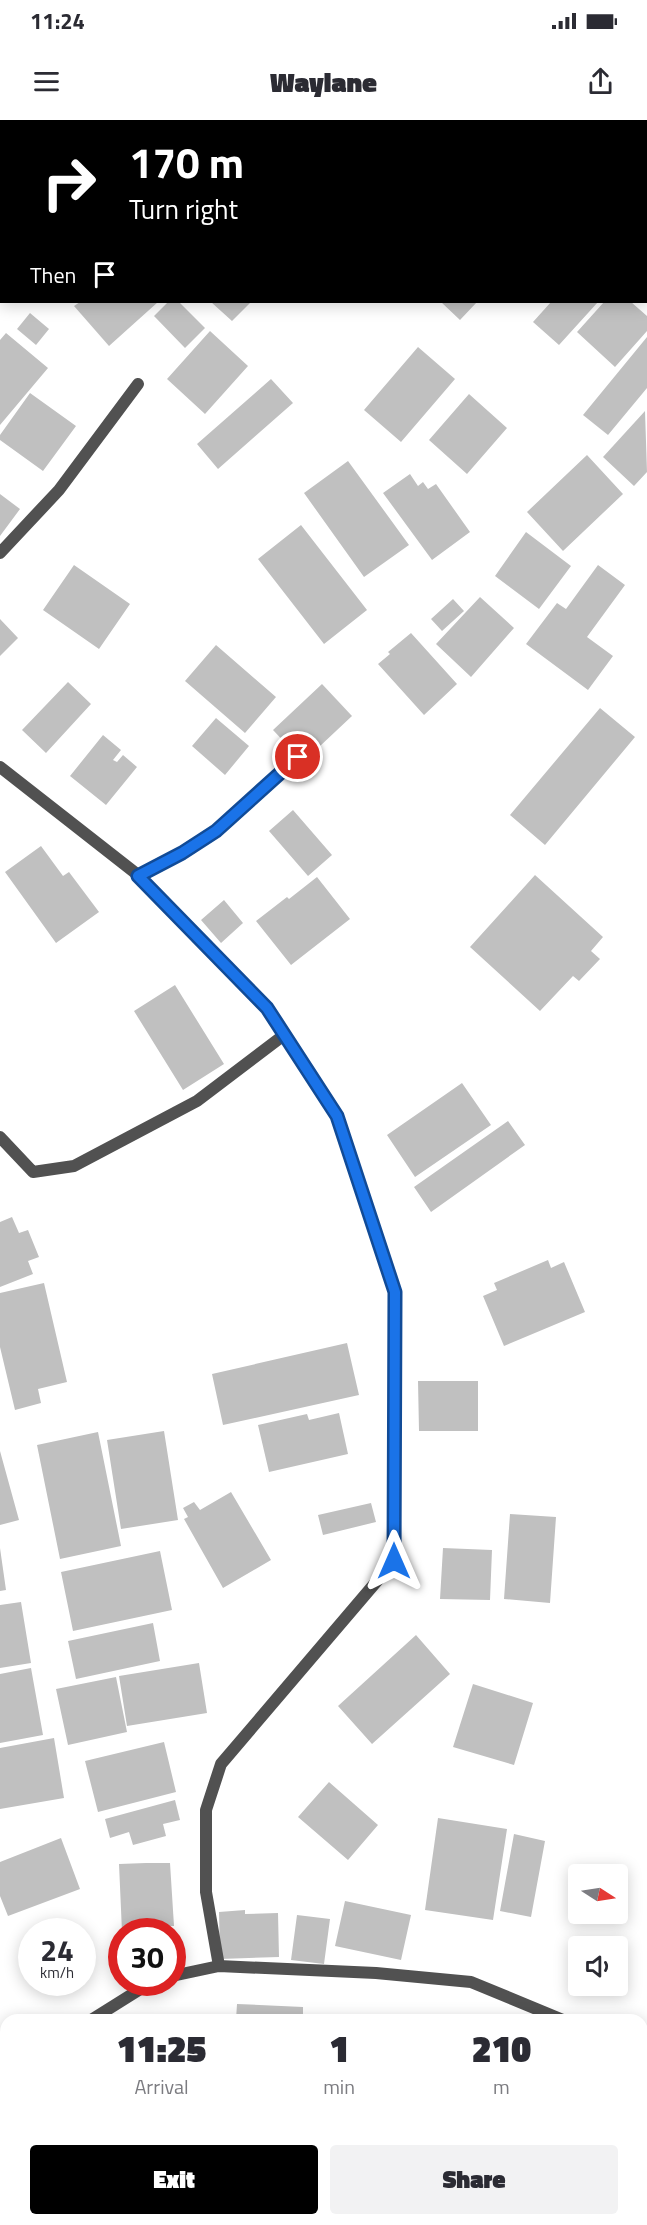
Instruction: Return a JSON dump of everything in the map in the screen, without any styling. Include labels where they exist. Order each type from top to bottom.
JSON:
[{"type":"street","points":[[0,553],[59,490],[138,384]]},
{"type":"street","points":[[138,876],[182,853],[216,831],[298,757]]},
{"type":"street","points":[[0,767],[138,876],[267,1008],[337,1116],[395,1292],[394,1561],[221,1764],[206,1810],[206,1892],[219,1966]]},
{"type":"street","points":[[0,1137],[33,1172],[74,1166],[197,1101],[284,1035]]},
{"type":"street","points":[[186,1973],[219,1966],[376,1974],[471,1982],[548,2014]]},
{"type":"street","points":[[101,2014],[129,1996]]},
{"type":"building","points":[[78,303],[157,303],[109,346],[74,306]]},
{"type":"building","points":[[167,303],[180,303],[205,328],[185,348],[154,316]]},
{"type":"building","points":[[212,303],[250,303],[232,321]]},
{"type":"building","points":[[442,303],[476,303],[460,320]]},
{"type":"building","points":[[550,303],[597,303],[559,345],[533,322]]},
{"type":"building","points":[[603,303],[632,303],[647,316],[647,331],[615,367],[577,332]]},
{"type":"building","points":[[30,313],[49,329],[36,345],[17,329]]},
{"type":"building","points":[[210,331],[248,366],[205,414],[167,379]]},
{"type":"building","points":[[6,333],[48,368],[0,425],[0,340]]},
{"type":"building","points":[[647,337],[647,388],[608,435],[583,415]]},
{"type":"building","points":[[418,347],[455,379],[401,442],[364,410]]},
{"type":"building","points":[[271,379],[293,403],[218,469],[197,444]]},
{"type":"building","points":[[30,393],[76,426],[43,471],[0,440],[0,435]]},
{"type":"building","points":[[469,394],[507,428],[467,474],[429,440]]},
{"type":"building","points":[[645,411],[647,472],[634,486],[603,457]]},
{"type":"building","points":[[587,455],[623,494],[563,551],[527,512]]},
{"type":"building","points":[[348,461],[409,545],[364,577],[304,493]]},
{"type":"building","points":[[410,474],[418,486],[423,482],[428,489],[436,484],[470,532],[432,560],[383,493]]},
{"type":"building","points":[[0,494],[20,509],[0,536]]},
{"type":"building","points":[[301,525],[367,610],[324,644],[258,559]]},
{"type":"building","points":[[526,532],[571,566],[539,609],[495,576]]},
{"type":"building","points":[[74,565],[130,604],[99,649],[43,610]]},
{"type":"building","points":[[598,565],[625,585],[587,637],[613,656],[588,690],[526,644],[557,603],[566,609]]},
{"type":"building","points":[[480,597],[514,628],[471,677],[436,644]]},
{"type":"building","points":[[453,599],[464,611],[442,631],[431,619]]},
{"type":"building","points":[[0,619],[18,638],[0,656]]},
{"type":"building","points":[[411,633],[457,684],[424,715],[378,664],[390,654],[388,652]]},
{"type":"building","points":[[216,645],[276,697],[245,733],[185,681]]},
{"type":"building","points":[[68,682],[91,704],[46,753],[22,730]]},
{"type":"building","points":[[322,684],[352,716],[303,762],[273,730]]},
{"type":"building","points":[[600,708],[635,737],[545,845],[510,815]]},
{"type":"building","points":[[216,718],[249,746],[225,775],[192,746]]},
{"type":"building","points":[[103,735],[121,750],[113,760],[117,762],[123,755],[137,767],[106,805],[70,776]]},
{"type":"building","points":[[293,810],[332,855],[308,876],[269,831]]},
{"type":"building","points":[[41,846],[63,876],[69,872],[99,912],[56,943],[5,872]]},
{"type":"building","points":[[535,875],[603,937],[591,951],[600,959],[579,981],[573,976],[540,1011],[470,947]]},
{"type":"building","points":[[317,877],[350,919],[291,965],[256,921]]},
{"type":"building","points":[[224,900],[243,923],[221,943],[201,920]]},
{"type":"building","points":[[175,985],[224,1064],[183,1090],[134,1011]]},
{"type":"building","points":[[462,1083],[491,1125],[415,1177],[387,1135]]},
{"type":"building","points":[[508,1121],[525,1145],[431,1212],[414,1187]]},
{"type":"building","points":[[12,1217],[19,1233],[28,1230],[39,1257],[28,1261],[33,1274],[0,1287],[0,1222]]},
{"type":"building","points":[[548,1260],[551,1268],[564,1262],[585,1312],[504,1346],[483,1296],[497,1290],[494,1283]]},
{"type":"building","points":[[44,1283],[67,1382],[38,1389],[41,1403],[15,1410],[0,1347],[0,1293]]},
{"type":"building","points":[[347,1343],[359,1395],[223,1425],[212,1374]]},
{"type":"building","points":[[418,1381],[478,1381],[478,1431],[419,1431]]},
{"type":"building","points":[[339,1413],[348,1454],[269,1472],[258,1425],[307,1414],[309,1420]]},
{"type":"building","points":[[164,1431],[178,1520],[121,1529],[107,1440]]},
{"type":"building","points":[[98,1432],[121,1546],[60,1559],[37,1445]]},
{"type":"building","points":[[0,1451],[19,1520],[0,1525]]},
{"type":"building","points":[[231,1492],[271,1560],[223,1588],[184,1519],[188,1517],[183,1508],[194,1502],[200,1510]]},
{"type":"building","points":[[371,1503],[376,1522],[323,1535],[318,1515]]},
{"type":"building","points":[[510,1514],[556,1517],[550,1603],[504,1599]]},
{"type":"building","points":[[0,1548],[6,1590],[0,1591]]},
{"type":"building","points":[[443,1548],[492,1550],[490,1600],[440,1599]]},
{"type":"building","points":[[160,1551],[172,1610],[73,1631],[61,1572]]},
{"type":"building","points":[[21,1602],[31,1663],[0,1668],[0,1605]]},
{"type":"building","points":[[153,1623],[160,1661],[76,1679],[68,1641]]},
{"type":"building","points":[[416,1635],[450,1674],[372,1744],[338,1706]]},
{"type":"building","points":[[199,1663],[207,1713],[127,1726],[119,1676]]},
{"type":"building","points":[[31,1668],[43,1735],[0,1743],[0,1674]]},
{"type":"building","points":[[116,1677],[127,1732],[68,1745],[56,1689]]},
{"type":"building","points":[[473,1684],[533,1703],[514,1765],[453,1747]]},
{"type":"building","points":[[54,1738],[64,1798],[0,1809],[0,1748]]},
{"type":"building","points":[[164,1742],[176,1792],[98,1812],[85,1761]]},
{"type":"building","points":[[329,1782],[378,1825],[348,1860],[298,1817]]},
{"type":"building","points":[[175,1800],[180,1820],[163,1824],[166,1836],[133,1845],[129,1832],[110,1838],[105,1819]]},
{"type":"building","points":[[438,1818],[507,1829],[493,1920],[425,1910]]},
{"type":"building","points":[[514,1834],[545,1841],[531,1917],[500,1911]]},
{"type":"building","points":[[61,1838],[80,1889],[8,1916],[0,1896],[0,1862]]},
{"type":"building","points":[[170,1863],[173,1918],[121,1918],[119,1864]]},
{"type":"building","points":[[345,1901],[411,1915],[401,1960],[335,1946]]},
{"type":"building","points":[[245,1910],[245,1914],[278,1913],[279,1957],[220,1959],[219,1912]]},
{"type":"building","points":[[297,1915],[330,1919],[324,1964],[291,1960]]},
{"type":"building","points":[[237,2004],[303,2007],[303,2014],[236,2014]]},
{"type":"route","points":[[298,757],[216,831],[182,853],[138,876],[267,1008],[337,1116],[395,1292],[394,1561]]}]
